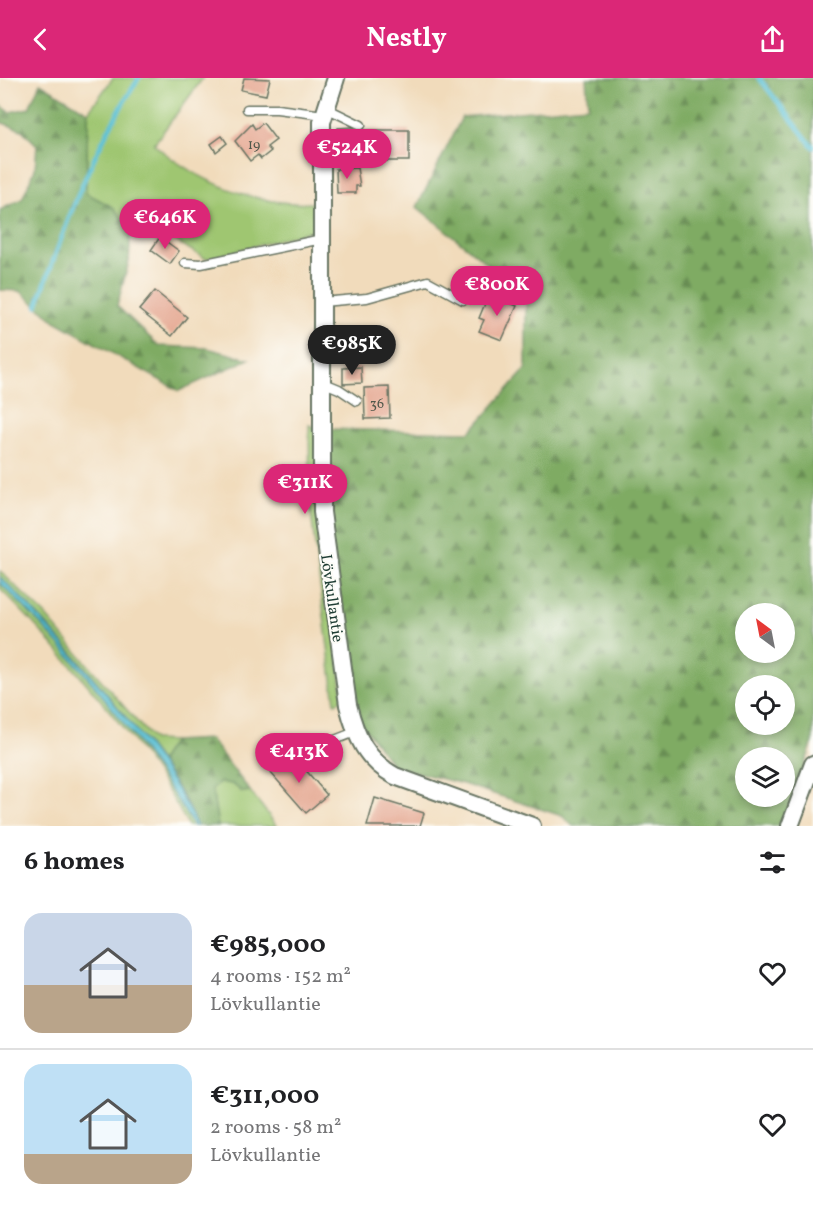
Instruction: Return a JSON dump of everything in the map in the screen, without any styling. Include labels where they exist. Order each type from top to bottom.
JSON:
[{"type":"street","name":"Lövkullantie","points":[[336,78],[325,111],[321,155],[322,512],[348,705],[355,732],[359,742],[380,767],[395,776],[532,826]]},
{"type":"street","points":[[790,826],[813,764]]},
{"type":"lane","points":[[247,109],[325,111],[361,125]]},
{"type":"lane","points":[[185,263],[201,264],[323,238]]},
{"type":"lane","points":[[322,302],[367,298],[428,281],[463,300]]},
{"type":"lane","points":[[321,382],[339,389],[357,401]]},
{"type":"lane","points":[[294,743],[302,750],[309,750],[355,732]]},
{"type":"green space","points":[[113,78],[203,78],[154,144],[189,169],[229,189],[271,201],[313,203],[314,230],[206,259],[157,230],[131,228],[112,207],[86,193],[88,112]]},
{"type":"green space","points":[[586,78],[813,78],[813,742],[795,791],[795,747],[735,747],[735,807],[789,807],[782,826],[573,826],[562,816],[463,784],[393,766],[358,719],[326,515],[324,429],[470,432],[526,369],[526,295],[417,207],[462,117],[588,106]]},
{"type":"green space","points":[[40,83],[88,112],[86,193],[113,207],[131,228],[129,261],[117,306],[159,346],[207,348],[249,359],[179,391],[55,321],[20,291],[0,290],[0,210],[22,199],[35,169],[37,145],[22,130],[0,122],[0,105],[10,112],[29,108]]},
{"type":"green space","points":[[309,425],[315,427],[343,700],[335,703],[310,506]]},
{"type":"green space","points":[[0,571],[45,615],[153,740],[173,741],[160,761],[84,666],[0,577]]},
{"type":"green space","points":[[0,583],[42,625],[100,693],[164,779],[193,826],[188,826],[166,788],[128,735],[55,647],[0,589]]},
{"type":"green space","points":[[210,739],[250,791],[243,792],[232,784],[220,782],[212,789],[218,826],[197,826],[184,798],[160,761],[173,741]]},
{"type":"green space","points":[[220,782],[233,784],[242,792],[250,791],[277,826],[218,826],[212,789]]},
{"type":"water","points":[[0,577],[60,640],[137,731],[175,786],[197,826],[193,826],[164,779],[100,693],[42,625],[0,583]]},
{"type":"building","points":[[244,78],[270,79],[266,95],[241,90]]},
{"type":"building","points":[[263,123],[276,140],[267,147],[271,151],[261,159],[258,155],[250,161],[235,141],[252,124],[255,129]]},
{"type":"building","points":[[353,127],[354,149],[339,149],[338,128]]},
{"type":"building","points":[[361,130],[409,130],[409,161],[378,161],[378,146],[361,146]]},
{"type":"building","points":[[222,136],[227,143],[216,152],[211,144]]},
{"type":"building","points":[[357,168],[360,186],[356,186],[356,193],[337,193],[336,169]]},
{"type":"building","points":[[160,237],[179,251],[170,264],[151,250]]},
{"type":"building","points":[[155,291],[187,317],[172,336],[139,310]]},
{"type":"building","points":[[489,294],[517,306],[502,340],[479,331],[484,320],[479,318]]},
{"type":"building","points":[[361,367],[362,383],[343,384],[343,368]]},
{"type":"building","points":[[389,387],[390,418],[365,419],[364,388]]},
{"type":"building","points":[[292,754],[327,795],[306,813],[271,773]]},
{"type":"building","points":[[375,798],[424,813],[420,826],[367,826]]},
{"type":"waterway","points":[[37,306],[80,189],[106,133],[139,78]]},
{"type":"waterway","points":[[759,78],[813,147]]}]
